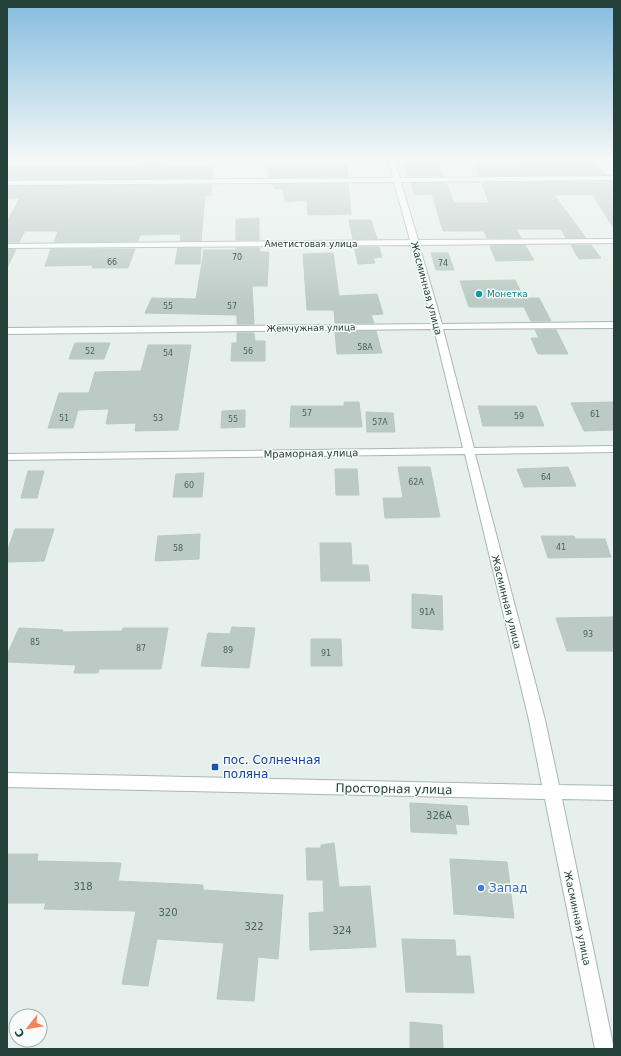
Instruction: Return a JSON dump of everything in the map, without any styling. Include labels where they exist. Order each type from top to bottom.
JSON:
[{"type":"street","name":"Жасминная улица","points":[[405,207],[470,451],[537,720],[605,1049]]},
{"type":"street","name":"Аметистовая улица","points":[[7,246],[614,241]]},
{"type":"street","name":"Жемчужная улица","points":[[7,331],[614,325]]},
{"type":"street","name":"Мраморная улица","points":[[7,457],[614,449]]},
{"type":"street","name":"Просторная улица","points":[[7,780],[351,789],[614,793]]},
{"type":"building","points":[[15,207],[204,207],[201,241],[180,241],[181,234],[140,235],[138,241],[54,242],[58,231],[25,231],[19,242],[7,242],[7,222]]},
{"type":"building","points":[[307,207],[350,207],[351,214],[308,215]]},
{"type":"building","points":[[436,207],[563,207],[586,238],[566,238],[561,229],[516,229],[521,238],[487,238],[484,231],[443,231]]},
{"type":"building","points":[[601,207],[614,207],[614,229]]},
{"type":"building","points":[[259,218],[259,240],[236,240],[236,219]]},
{"type":"building","points":[[349,220],[371,220],[377,239],[353,239]]},
{"type":"building","points":[[525,245],[534,260],[496,261],[490,246]]},
{"type":"building","points":[[571,245],[591,245],[601,258],[579,259]]},
{"type":"building","points":[[354,247],[379,247],[382,257],[373,258],[375,263],[358,264]]},
{"type":"building","points":[[178,248],[201,248],[200,264],[175,264]]},
{"type":"building","points":[[236,248],[259,248],[260,252],[269,252],[267,286],[252,286],[254,324],[237,324],[237,315],[145,313],[152,298],[196,299],[204,250],[236,250]]},
{"type":"building","points":[[16,249],[7,268],[7,250]]},
{"type":"building","points":[[51,249],[135,249],[128,268],[92,268],[93,265],[45,266]]},
{"type":"building","points":[[333,253],[339,296],[377,294],[383,314],[371,315],[374,323],[335,323],[334,310],[307,310],[303,254]]},
{"type":"building","points":[[431,253],[448,253],[454,270],[436,270]]},
{"type":"building","points":[[515,280],[524,298],[539,298],[551,321],[531,321],[524,307],[469,307],[460,281]]},
{"type":"building","points":[[535,330],[556,330],[568,354],[538,354],[531,338],[539,338]]},
{"type":"building","points":[[376,331],[382,353],[337,354],[335,332]]},
{"type":"building","points":[[237,333],[254,333],[255,341],[265,341],[265,361],[231,361],[232,343],[237,343]]},
{"type":"building","points":[[75,343],[110,343],[104,359],[69,359]]},
{"type":"building","points":[[148,345],[191,345],[178,430],[135,431],[136,423],[106,424],[109,409],[78,410],[73,428],[48,428],[59,393],[89,393],[95,372],[141,371]]},
{"type":"building","points":[[344,402],[359,402],[362,427],[290,427],[291,406],[344,406]]},
{"type":"building","points":[[614,402],[614,430],[584,431],[571,403]]},
{"type":"building","points":[[478,406],[536,406],[544,426],[483,426]]},
{"type":"building","points":[[245,410],[245,427],[221,428],[222,411]]},
{"type":"building","points":[[366,412],[393,413],[395,432],[367,432]]},
{"type":"building","points":[[398,467],[430,467],[440,517],[385,518],[383,498],[403,498]]},
{"type":"building","points":[[568,467],[576,486],[524,487],[517,469]]},
{"type":"building","points":[[335,469],[357,469],[359,495],[336,495]]},
{"type":"building","points":[[28,471],[44,471],[37,498],[21,498]]},
{"type":"building","points":[[204,473],[202,497],[173,497],[176,474]]},
{"type":"building","points":[[15,529],[54,529],[44,561],[7,562],[7,552]]},
{"type":"building","points":[[200,534],[199,559],[155,561],[158,536]]},
{"type":"building","points":[[541,536],[574,536],[575,539],[605,539],[611,557],[548,558]]},
{"type":"building","points":[[320,543],[351,543],[352,565],[368,565],[370,581],[321,581]]},
{"type":"building","points":[[412,594],[442,596],[443,630],[412,628]]},
{"type":"building","points":[[614,617],[614,651],[567,651],[556,618]]},
{"type":"building","points":[[232,627],[255,628],[249,668],[201,666],[208,633],[230,634]]},
{"type":"building","points":[[19,628],[63,630],[62,632],[122,631],[123,628],[168,628],[161,669],[99,669],[98,673],[74,673],[76,665],[7,662],[7,655]]},
{"type":"building","points":[[311,639],[341,639],[342,666],[311,666]]},
{"type":"building","points":[[410,803],[467,806],[469,825],[455,824],[457,834],[411,832]]},
{"type":"building","points":[[334,843],[339,887],[370,886],[376,947],[310,950],[309,913],[324,912],[323,880],[307,880],[306,848],[321,848],[321,845]]},
{"type":"building","points":[[7,854],[38,854],[37,861],[121,863],[118,881],[203,885],[203,890],[283,895],[278,959],[258,957],[254,1001],[217,999],[224,943],[157,939],[148,986],[122,984],[136,911],[44,909],[46,903],[7,903]]},
{"type":"building","name":"Запад","points":[[450,859],[507,862],[514,918],[454,914]]},
{"type":"building","points":[[402,939],[455,940],[456,956],[470,956],[474,993],[406,992]]},
{"type":"building","points":[[410,1022],[442,1025],[443,1049],[410,1049]]},
{"type":"place","name":"Монетка","points":[[479,294]]},
{"type":"place","name":"пос. Солнечная поляна","points":[[215,767]]},
{"type":"place","name":"Запад","points":[[481,888]]}]
